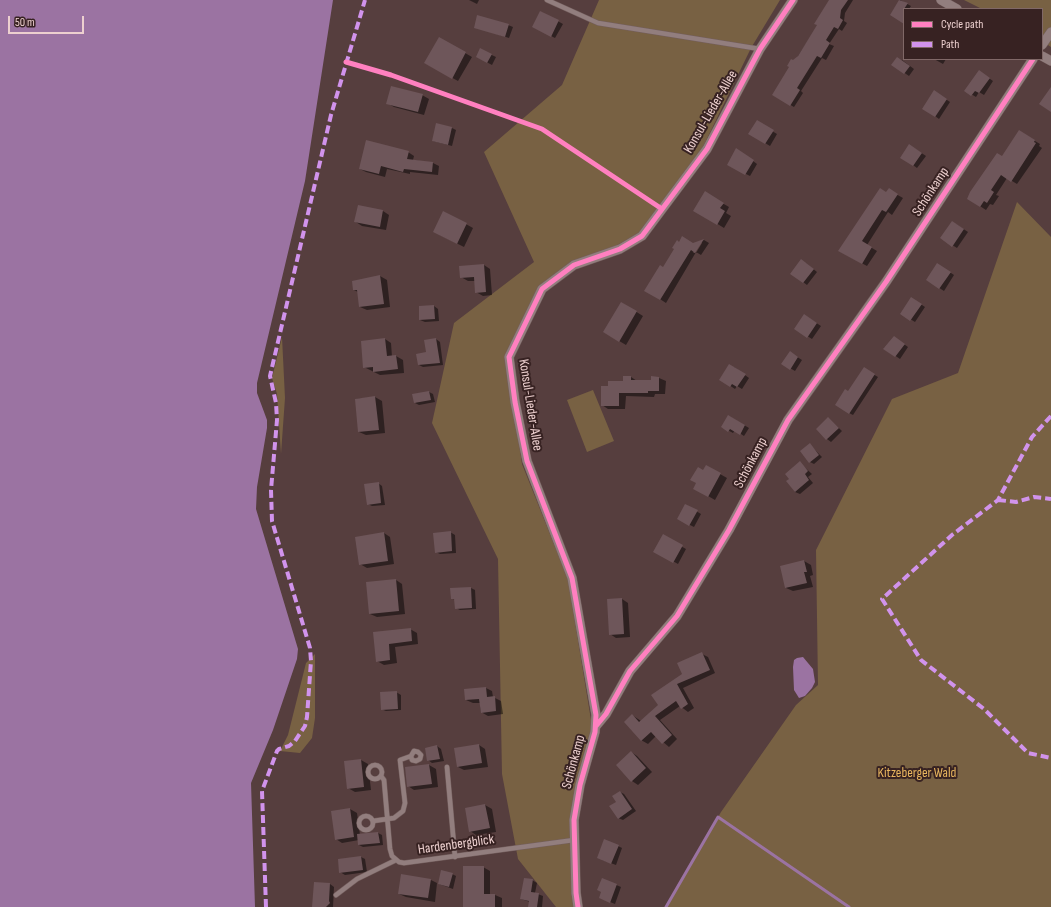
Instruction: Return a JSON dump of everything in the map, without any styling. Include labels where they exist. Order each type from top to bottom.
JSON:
[{"type":"street","name":"Konsul-Lieder-Allee","points":[[596,726],[596,715],[572,578],[527,461],[515,402],[509,357],[542,289],[574,265],[620,249],[642,236],[707,149],[760,49],[793,0]]},
{"type":"street","points":[[941,0],[955,8]]},
{"type":"street","points":[[1043,44],[1051,32]]},
{"type":"street","name":"Schönkamp","points":[[578,907],[574,840],[576,803],[596,726],[606,714],[630,671],[677,616],[728,530],[788,420],[886,282],[1032,60]]},
{"type":"lane","points":[[548,0],[598,23],[760,49]]},
{"type":"lane","points":[[373,821],[388,820],[398,816],[405,808],[400,764],[402,758],[410,756]]},
{"type":"lane","points":[[447,767],[455,857]]},
{"type":"lane","points":[[336,895],[346,886],[396,860],[390,849],[384,780],[381,776]]},
{"type":"lane","name":"Hardenbergblick","points":[[396,860],[404,863],[574,840]]},
{"type":"green space","points":[[599,0],[780,0],[751,48],[703,147],[639,233],[540,288],[507,356],[522,464],[568,579],[592,726],[575,796],[574,907],[556,907],[518,859],[502,774],[498,559],[432,423],[454,323],[534,262],[484,152],[562,85]]},
{"type":"green space","points":[[964,0],[1051,0],[1051,47],[1043,42],[1043,8],[980,8]]},
{"type":"green space","name":"Kitzeberger Wald","points":[[1017,202],[1051,237],[1051,907],[666,907],[721,812],[796,705],[818,685],[816,550],[892,399],[958,373]]},
{"type":"green space","points":[[282,337],[285,398],[281,454],[277,394],[272,378]]},
{"type":"green space","points":[[593,390],[614,441],[587,452],[567,400]]},
{"type":"green space","points":[[315,654],[315,718],[312,738],[300,753],[280,751],[288,735],[306,663]]},
{"type":"shaded area","points":[[0,0],[333,0],[305,181],[257,383],[257,393],[267,420],[267,428],[257,487],[256,509],[298,649],[297,659],[273,730],[251,783],[255,907],[0,907]]},
{"type":"shaded area","points":[[803,657],[813,669],[815,682],[805,696],[799,698],[794,690],[793,667],[794,660]]},
{"type":"building","points":[[829,0],[848,0],[841,10],[840,18],[843,20],[838,29],[834,27],[826,40],[830,43],[821,58],[817,56],[797,88],[800,90],[790,106],[772,95],[789,67],[787,66],[791,59],[793,60],[798,56],[817,25],[814,24]]},
{"type":"building","points":[[899,0],[908,3],[903,8],[903,23],[890,15]]},
{"type":"building","points":[[540,11],[559,20],[551,37],[532,27]]},
{"type":"building","points":[[477,15],[509,24],[505,37],[474,28]]},
{"type":"building","points":[[439,37],[466,52],[452,79],[424,63]]},
{"type":"building","points":[[480,48],[492,54],[487,63],[476,57]]},
{"type":"building","points":[[897,57],[910,66],[904,74],[891,65]]},
{"type":"building","points":[[979,70],[990,78],[979,93],[975,91],[971,96],[964,91]]},
{"type":"building","points":[[391,86],[423,94],[418,112],[386,104]]},
{"type":"building","points":[[1051,87],[1051,112],[1039,104]]},
{"type":"building","points":[[934,90],[947,99],[935,117],[922,109]]},
{"type":"building","points":[[757,120],[774,130],[765,144],[748,134]]},
{"type":"building","points":[[436,123],[452,127],[448,145],[432,141]]},
{"type":"building","points":[[1019,130],[1035,140],[1034,142],[1036,143],[1011,182],[1001,175],[991,190],[994,192],[987,203],[984,201],[980,207],[967,199],[970,192],[997,153],[1002,156]]},
{"type":"building","points":[[366,140],[409,151],[407,159],[433,162],[432,172],[404,169],[403,172],[381,166],[379,174],[359,169]]},
{"type":"building","points":[[909,144],[922,153],[913,166],[900,158]]},
{"type":"building","points":[[736,148],[754,160],[745,175],[727,165]]},
{"type":"building","points":[[880,188],[886,192],[889,188],[898,194],[886,212],[882,210],[862,241],[872,247],[862,264],[838,251]]},
{"type":"building","points":[[705,191],[724,203],[720,208],[725,211],[717,225],[693,211]]},
{"type":"building","points":[[358,205],[383,210],[380,227],[354,222]]},
{"type":"building","points":[[443,211],[467,223],[457,244],[433,232]]},
{"type":"building","points":[[952,221],[964,229],[952,247],[940,238]]},
{"type":"building","points":[[682,236],[693,243],[704,239],[695,253],[691,250],[660,300],[644,291],[660,265],[663,267],[674,249],[672,248],[677,240],[679,242]]},
{"type":"building","points":[[801,259],[814,269],[803,283],[790,274]]},
{"type":"building","points":[[937,263],[951,272],[939,289],[926,280]]},
{"type":"building","points":[[484,264],[486,292],[475,293],[474,277],[460,278],[459,266]]},
{"type":"building","points":[[380,275],[384,304],[359,307],[357,290],[353,290],[352,281]]},
{"type":"building","points":[[911,297],[922,304],[910,321],[900,314]]},
{"type":"building","points":[[621,302],[637,311],[619,342],[603,332]]},
{"type":"building","points":[[434,305],[435,319],[419,320],[419,306]]},
{"type":"building","points":[[804,314],[817,323],[807,338],[794,329]]},
{"type":"building","points":[[894,336],[905,344],[895,357],[883,349]]},
{"type":"building","points":[[385,338],[387,356],[396,355],[398,369],[373,372],[373,367],[363,368],[361,341]]},
{"type":"building","points":[[436,338],[440,363],[418,365],[416,354],[426,352],[424,340]]},
{"type":"building","points":[[790,351],[798,357],[790,370],[781,364]]},
{"type":"building","points":[[729,364],[746,374],[737,387],[732,384],[730,387],[719,380]]},
{"type":"building","points":[[864,367],[875,374],[849,414],[835,405],[845,389],[848,391]]},
{"type":"building","points":[[623,376],[631,376],[631,380],[651,380],[651,376],[659,377],[659,391],[648,391],[648,393],[619,393],[619,406],[601,406],[601,386],[608,386],[608,381],[623,381]]},
{"type":"building","points":[[429,391],[431,400],[414,403],[412,394]]},
{"type":"building","points":[[375,396],[379,430],[358,432],[355,399]]},
{"type":"building","points":[[728,415],[745,425],[740,435],[730,429],[728,432],[721,427]]},
{"type":"building","points":[[828,417],[839,428],[826,440],[816,429]]},
{"type":"building","points":[[810,443],[819,455],[809,463],[800,451]]},
{"type":"building","points":[[800,461],[808,471],[805,474],[809,480],[795,492],[786,481],[789,479],[785,474]]},
{"type":"building","points":[[706,465],[721,473],[708,497],[693,489],[696,483],[690,480],[698,467],[703,470]]},
{"type":"building","points":[[379,482],[381,503],[367,505],[364,484]]},
{"type":"building","points":[[685,504],[698,510],[689,526],[677,519]]},
{"type":"building","points":[[451,531],[452,551],[435,553],[433,533]]},
{"type":"building","points":[[384,532],[388,561],[359,565],[355,537]]},
{"type":"building","points":[[663,534],[683,545],[673,563],[653,552]]},
{"type":"building","points":[[804,560],[807,572],[804,572],[807,583],[785,588],[780,566]]},
{"type":"building","points":[[396,579],[399,611],[369,614],[366,582]]},
{"type":"building","points":[[471,587],[472,608],[455,609],[454,599],[451,599],[450,588]]},
{"type":"building","points":[[622,598],[624,634],[609,635],[607,599]]},
{"type":"building","points":[[411,628],[412,641],[389,644],[390,660],[376,662],[373,632]]},
{"type":"building","points":[[702,652],[710,670],[677,684],[688,704],[681,709],[676,701],[655,716],[672,735],[662,744],[651,732],[641,741],[624,722],[632,714],[639,722],[658,705],[651,695],[682,674],[677,663]]},
{"type":"building","points":[[486,687],[487,697],[495,696],[496,711],[481,713],[479,699],[465,700],[464,689]]},
{"type":"building","points":[[397,691],[398,709],[381,710],[380,692]]},
{"type":"building","points":[[479,744],[482,763],[457,767],[454,748]]},
{"type":"building","points":[[437,745],[440,759],[427,761],[425,748]]},
{"type":"building","points":[[631,751],[646,768],[631,782],[616,765]]},
{"type":"building","points":[[361,759],[364,787],[347,789],[344,761]]},
{"type":"building","points":[[429,764],[432,784],[407,787],[405,767]]},
{"type":"building","points":[[620,791],[632,809],[618,819],[609,806],[616,802],[612,796]]},
{"type":"building","points":[[485,804],[490,828],[469,832],[465,808]]},
{"type":"building","points":[[350,808],[354,837],[335,840],[331,811]]},
{"type":"building","points":[[378,832],[380,843],[358,845],[357,834]]},
{"type":"building","points":[[604,839],[619,845],[611,864],[597,858]]},
{"type":"building","points":[[361,856],[363,870],[339,873],[338,859]]},
{"type":"building","points":[[463,866],[484,866],[484,894],[495,894],[495,907],[463,907]]},
{"type":"building","points":[[441,870],[453,873],[449,887],[438,884]]},
{"type":"building","points":[[401,874],[431,879],[428,898],[398,894]]},
{"type":"building","points":[[524,878],[533,879],[531,892],[539,893],[537,907],[528,907],[529,901],[520,899]]},
{"type":"building","points":[[602,878],[617,884],[610,903],[599,898],[601,892],[597,890]]},
{"type":"building","points":[[314,882],[330,883],[330,903],[326,907],[312,907]]},
{"type":"waterway","points":[[666,907],[718,817],[849,907]]},
{"type":"marked path","points":[[266,907],[262,791],[277,751],[289,746],[295,741],[305,726],[311,661],[310,648],[272,521],[271,490],[277,420],[276,403],[270,376],[331,115],[365,0]]},
{"type":"marked path","points":[[1051,416],[1032,437],[998,500],[952,535],[882,599],[921,660],[984,709],[1028,753],[1051,758]]},
{"type":"marked path","points":[[998,500],[1016,502],[1034,497],[1051,499]]},
{"type":"cycle path","points":[[578,907],[576,893],[574,820],[580,785],[595,732],[596,715],[572,578],[527,461],[515,402],[509,357],[542,289],[574,265],[620,249],[642,236],[707,149],[760,49],[793,0]]},
{"type":"cycle path","points":[[596,726],[606,714],[630,671],[677,616],[729,530],[788,420],[886,282],[1032,60]]},
{"type":"cycle path","points":[[346,62],[391,75],[542,129],[662,209]]}]
